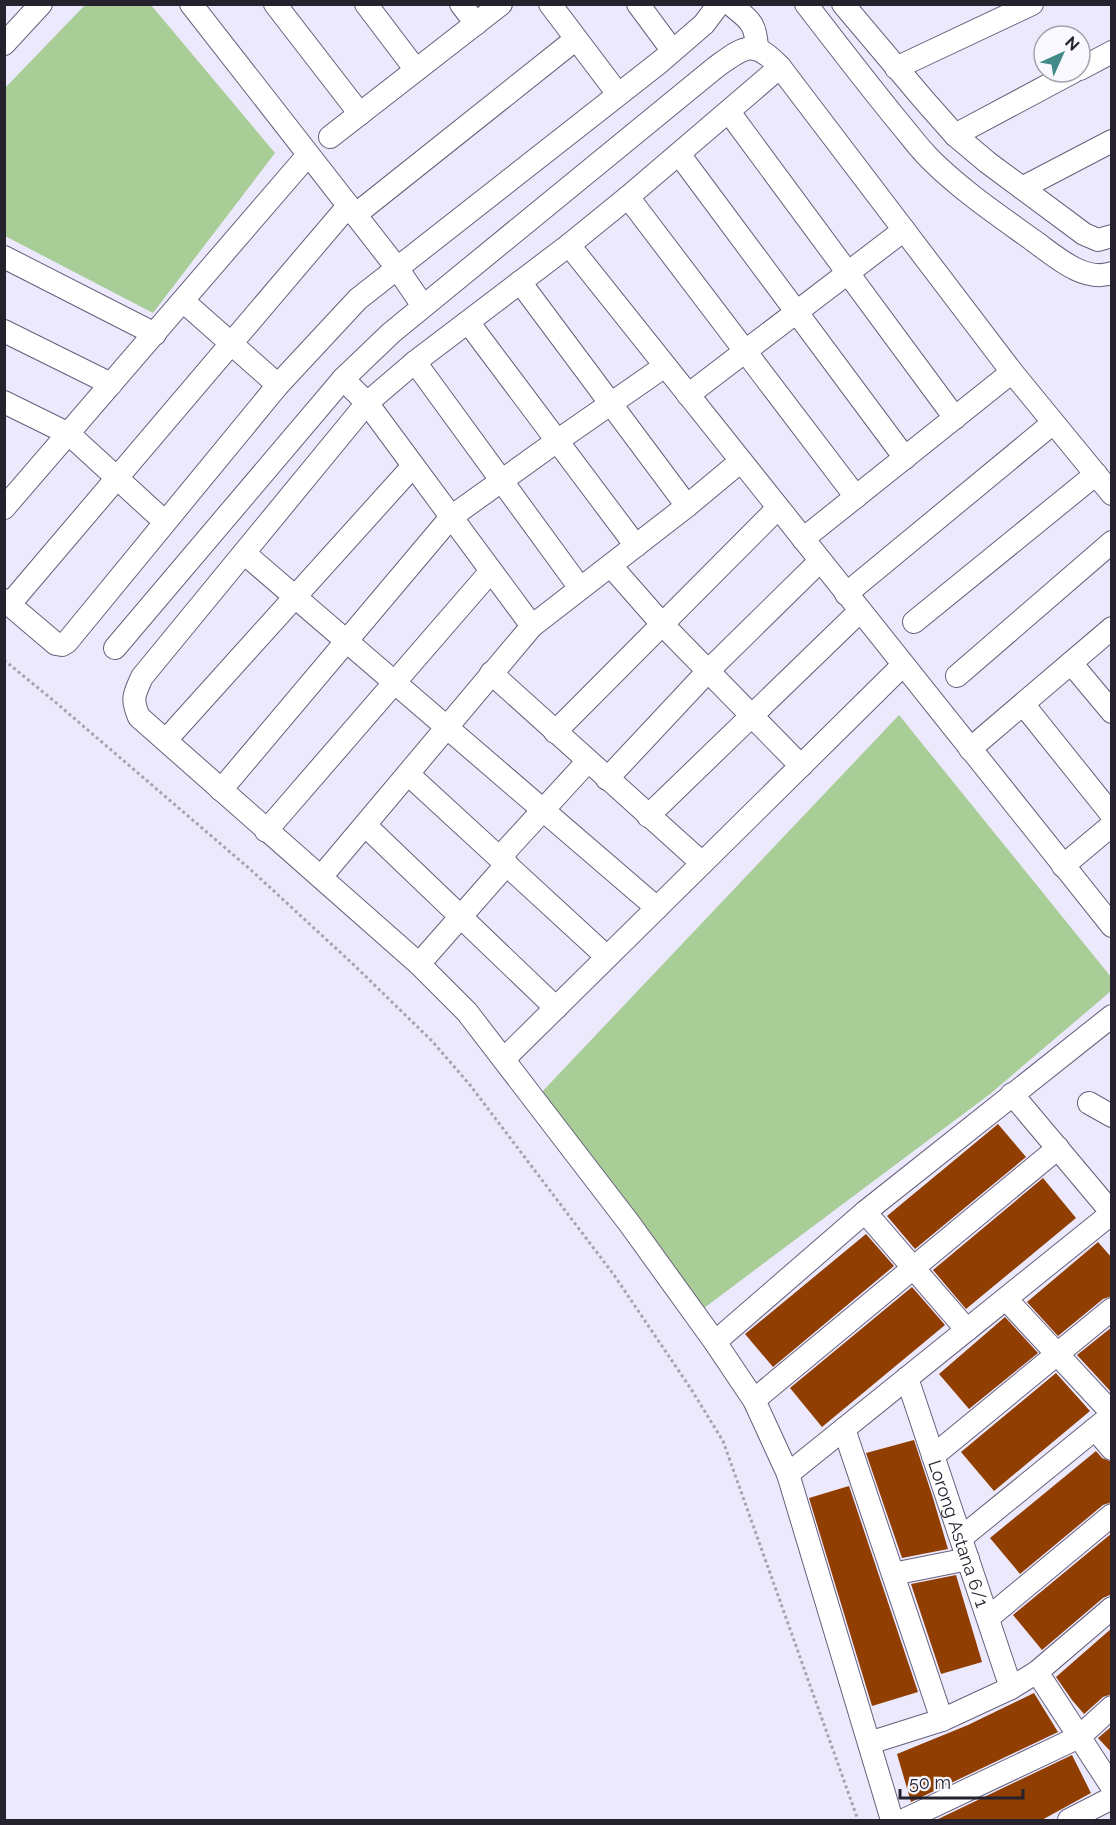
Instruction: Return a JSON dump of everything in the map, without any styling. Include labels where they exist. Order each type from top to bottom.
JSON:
[{"type":"street","points":[[4,44],[41,4]]},
{"type":"street","points":[[191,4],[397,268],[423,306]]},
{"type":"street","points":[[275,4],[360,114]]},
{"type":"street","points":[[366,4],[416,70]]},
{"type":"street","points":[[461,4],[476,24]]},
{"type":"street","points":[[330,137],[501,4]]},
{"type":"street","points":[[550,4],[618,94]]},
{"type":"street","points":[[638,4],[672,50]]},
{"type":"street","points":[[576,39],[352,210],[231,344],[7,603],[56,644],[62,645],[67,642],[278,385],[358,299],[704,24],[719,4]]},
{"type":"street","points":[[730,4],[752,24],[757,33],[757,49]]},
{"type":"street","points":[[806,4],[921,149],[957,184],[1066,264],[1096,275],[1112,273]]},
{"type":"street","points":[[849,6],[896,68],[955,135],[1084,234],[1105,238]]},
{"type":"street","points":[[896,68],[1027,6]]},
{"type":"street","points":[[115,648],[343,380],[391,333],[716,67],[746,48],[757,49],[780,67],[1012,372],[1112,494]]},
{"type":"street","points":[[1092,63],[1112,52]]},
{"type":"street","points":[[780,67],[628,197],[569,245],[415,362],[367,403],[142,677],[133,703],[139,717],[419,964],[467,1012],[629,1223],[715,1342],[754,1400],[788,1474],[892,1821]]},
{"type":"street","points":[[955,135],[1051,84]]},
{"type":"street","points":[[729,112],[955,418]]},
{"type":"street","points":[[1022,188],[1112,141]]},
{"type":"street","points":[[679,154],[905,458]]},
{"type":"street","points":[[4,508],[13,485],[69,434],[308,155]]},
{"type":"street","points":[[628,197],[856,497]]},
{"type":"street","points":[[688,395],[904,230]]},
{"type":"street","points":[[569,245],[1112,926]]},
{"type":"street","points":[[4,256],[155,334]]},
{"type":"street","points":[[520,282],[687,506]]},
{"type":"street","points":[[183,301],[278,385]]},
{"type":"street","points":[[468,322],[636,546]]},
{"type":"street","points":[[4,331],[111,384]]},
{"type":"street","points":[[415,362],[580,588]]},
{"type":"street","points":[[221,790],[452,517],[665,366]]},
{"type":"street","points":[[803,539],[1012,372]]},
{"type":"street","points":[[343,380],[367,403],[532,626]]},
{"type":"street","points":[[4,402],[69,434],[165,522]]},
{"type":"street","points":[[648,816],[752,715],[853,603],[1053,423]]},
{"type":"street","points":[[321,877],[532,626],[687,506],[741,461]]},
{"type":"street","points":[[166,740],[413,466]]},
{"type":"street","points":[[914,622],[1096,474]]},
{"type":"street","points":[[555,732],[778,508]]},
{"type":"street","points":[[957,676],[1112,542]]},
{"type":"street","points":[[244,553],[657,908]]},
{"type":"street","points":[[607,779],[709,670],[820,561]]},
{"type":"street","points":[[611,566],[662,624],[801,766]]},
{"type":"street","points":[[266,831],[491,571]]},
{"type":"street","points":[[970,749],[1112,628]]},
{"type":"street","points":[[1071,663],[1112,712]]},
{"type":"street","points":[[504,1059],[903,665]]},
{"type":"street","points":[[491,674],[702,863]]},
{"type":"street","points":[[1023,704],[1112,814]]},
{"type":"street","points":[[419,964],[460,917],[543,810],[588,761]]},
{"type":"street","points":[[408,774],[608,957]]},
{"type":"street","points":[[1063,866],[1112,825]]},
{"type":"street","points":[[366,826],[556,1008]]},
{"type":"street","points":[[715,1342],[865,1212],[1112,1016]]},
{"type":"street","points":[[788,1474],[1112,1213],[1012,1094]]},
{"type":"street","points":[[1089,1103],[1112,1116]]},
{"type":"street","points":[[754,1400],[1058,1148]]},
{"type":"street","points":[[865,1212],[967,1330]]},
{"type":"street","points":[[1006,1299],[1057,1354],[1106,1419],[1112,1449]]},
{"type":"street","points":[[933,1456],[1112,1309]]},
{"type":"street","name":"Lorong Astana 6/1","points":[[907,1378],[1011,1688]]},
{"type":"street","points":[[893,1574],[964,1548],[1106,1419]]},
{"type":"street","points":[[844,1429],[942,1720]]},
{"type":"street","points":[[988,1618],[1112,1515]]},
{"type":"street","points":[[869,1743],[942,1720],[1011,1688],[1037,1672],[1112,1608]]},
{"type":"street","points":[[1037,1672],[1112,1787]]},
{"type":"street","points":[[904,1821],[1079,1737],[1112,1707]]},
{"type":"street","points":[[1069,1821],[1112,1798]]},
{"type":"path","points":[[4,660],[54,700],[250,870],[354,965],[432,1041],[470,1085],[614,1275],[723,1441],[858,1821]]},
{"type":"green space","points":[[85,5],[151,5],[275,153],[153,313],[5,236],[5,88]]},
{"type":"green space","points":[[899,715],[1111,977],[1111,991],[990,1094],[700,1311],[539,1095]]},
{"type":"building","points":[[998,1124],[1026,1157],[915,1249],[887,1216]]},
{"type":"building","points":[[1043,1178],[1076,1218],[966,1309],[933,1270]]},
{"type":"building","points":[[866,1234],[894,1266],[773,1367],[745,1334]]},
{"type":"building","points":[[1098,1242],[1112,1258],[1112,1296],[1103,1299],[1058,1336],[1027,1302]]},
{"type":"building","points":[[912,1287],[945,1325],[822,1427],[790,1388]]},
{"type":"building","points":[[1005,1317],[1038,1353],[969,1409],[939,1374]]},
{"type":"building","points":[[1112,1327],[1112,1393],[1077,1355]]},
{"type":"building","points":[[1056,1373],[1090,1411],[994,1491],[961,1452]]},
{"type":"building","points":[[914,1440],[948,1549],[902,1558],[866,1453]]},
{"type":"building","points":[[1096,1451],[1102,1458],[1112,1462],[1112,1502],[1103,1505],[1020,1574],[990,1538]]},
{"type":"building","points":[[849,1486],[918,1692],[872,1706],[809,1498]]},
{"type":"building","points":[[1112,1533],[1112,1594],[1103,1598],[1042,1650],[1013,1615]]},
{"type":"building","points":[[956,1575],[982,1662],[941,1674],[911,1584]]},
{"type":"building","points":[[1112,1628],[1112,1694],[1103,1697],[1084,1714],[1056,1677]]},
{"type":"building","points":[[1034,1693],[1058,1732],[911,1802],[897,1754],[968,1725]]},
{"type":"building","points":[[1112,1726],[1112,1753],[1098,1738]]},
{"type":"building","points":[[1072,1755],[1091,1793],[1040,1821],[934,1821]]}]
